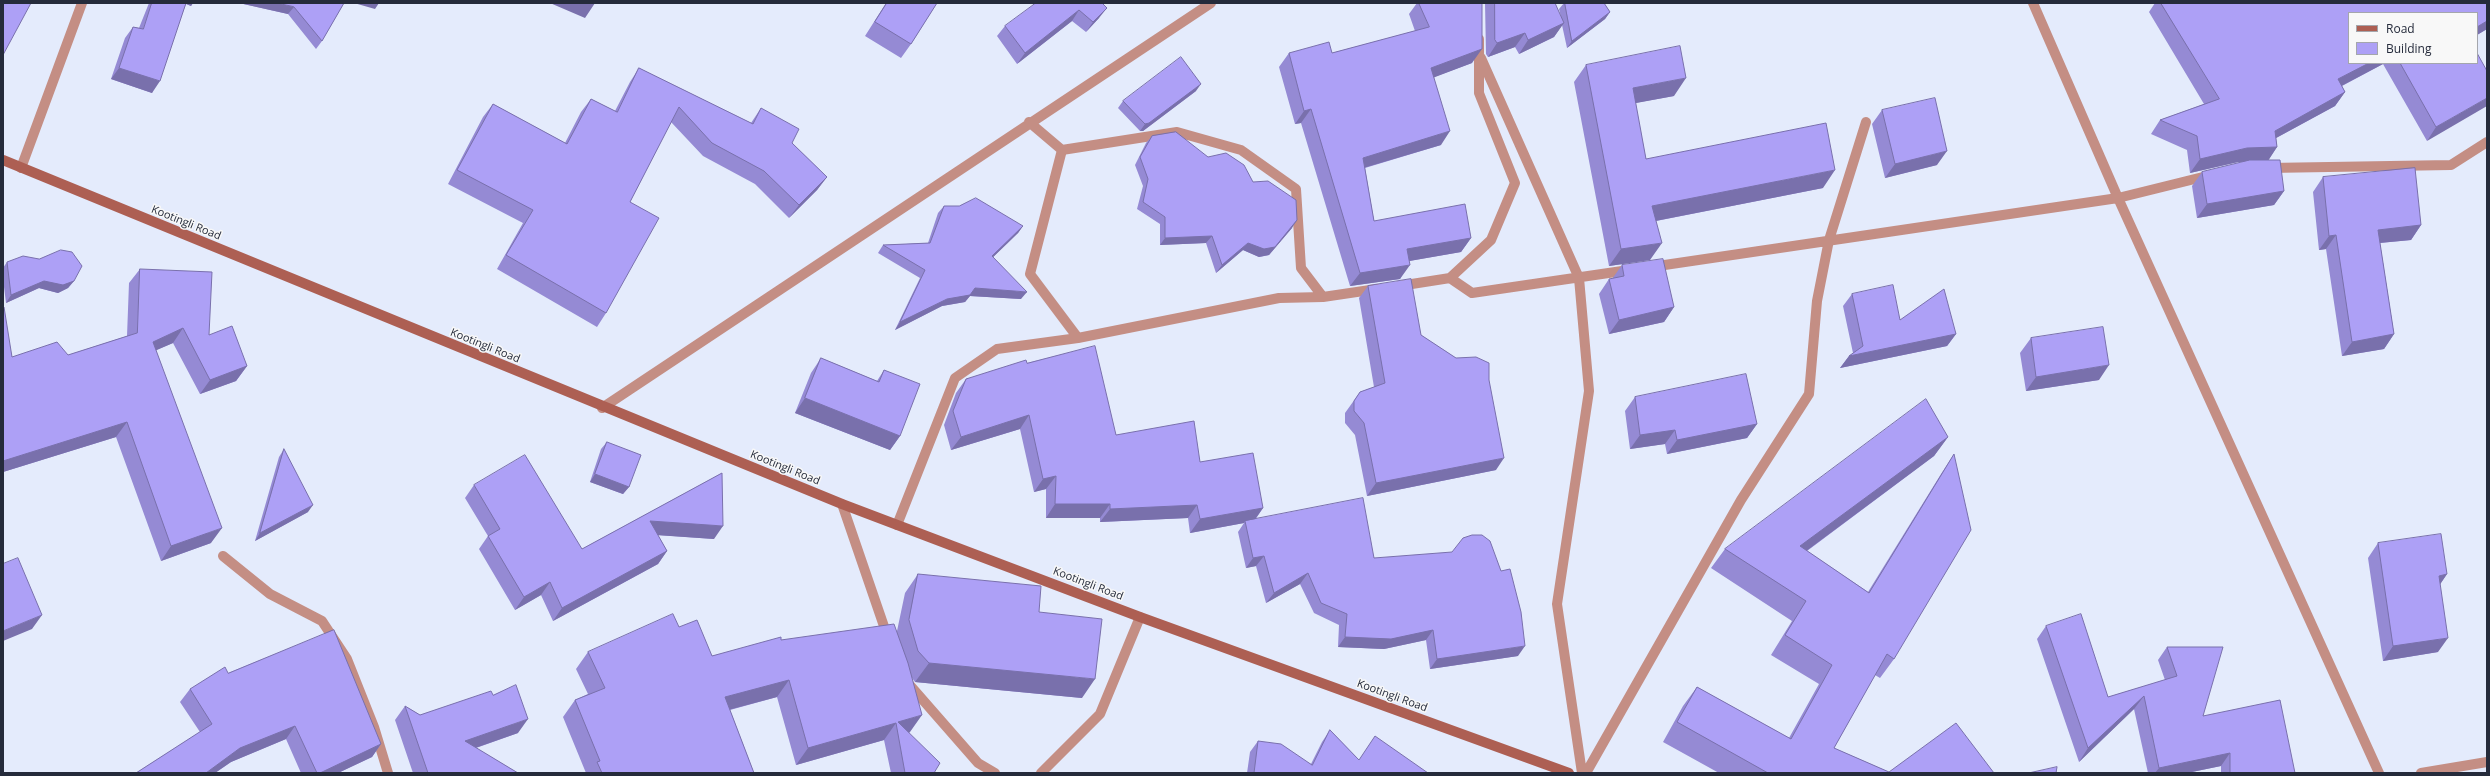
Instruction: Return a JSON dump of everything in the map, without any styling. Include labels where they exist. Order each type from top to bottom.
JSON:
[{"type":"street","points":[[21,168],[82,3]]},
{"type":"street","points":[[602,408],[1029,122],[1211,3]]},
{"type":"street","points":[[2033,3],[2118,198],[2378,773]]},
{"type":"street","points":[[898,525],[955,378],[997,349],[1078,338],[1279,298],[1323,297],[1450,278],[1491,240],[1515,183],[1479,93],[1479,25]]},
{"type":"street","points":[[1479,54],[1579,278],[1589,391],[1557,604],[1582,773]]},
{"type":"street","points":[[1029,122],[1062,150],[1177,132],[1241,150],[1296,189],[1301,268],[1323,297]]},
{"type":"street","points":[[1586,773],[1741,500],[1809,394],[1817,301],[1829,240],[1866,122]]},
{"type":"street","points":[[2255,168],[2451,165],[2487,142]]},
{"type":"street","points":[[1062,150],[1030,274],[1078,338]]},
{"type":"street","name":"Kootingli Road","points":[[3,160],[602,408],[842,504],[1140,617],[1569,773]]},
{"type":"street","points":[[1450,278],[1472,293],[2118,198],[2224,171]]},
{"type":"street","points":[[842,504],[892,651]]},
{"type":"street","points":[[223,556],[270,594],[322,621],[347,659],[374,727],[388,773]]},
{"type":"street","points":[[1041,773],[1100,714],[1140,617]]},
{"type":"street","points":[[899,673],[978,763],[995,773]]},
{"type":"street","points":[[2421,773],[2487,762]]},
{"type":"building","points":[[3,3],[31,3],[3,55]]},
{"type":"building","points":[[152,3],[186,3],[160,81],[119,68],[133,27],[143,29]]},
{"type":"building","points":[[277,3],[344,3],[322,41],[294,7]]},
{"type":"building","points":[[887,3],[937,3],[911,44],[875,22]]},
{"type":"building","points":[[1036,3],[1102,3],[1107,8],[1093,22],[1079,10],[1025,53],[1005,26]]},
{"type":"building","points":[[1419,3],[1482,3],[1482,49],[1431,68],[1450,131],[1363,158],[1374,221],[1465,204],[1471,238],[1407,249],[1410,265],[1360,273],[1311,109],[1304,111],[1289,53],[1329,42],[1332,53],[1429,27]]},
{"type":"building","points":[[1495,3],[1555,3],[1564,23],[1528,40],[1525,33],[1497,43],[1495,40]]},
{"type":"building","points":[[1565,3],[1604,3],[1610,12],[1572,41]]},
{"type":"building","points":[[2161,3],[2487,3],[2487,21],[2478,26],[2478,12],[2348,12],[2348,64],[2367,64],[2338,79],[2345,92],[2275,131],[2277,147],[2247,148],[2200,159],[2197,136],[2160,120],[2219,99]]},
{"type":"building","points":[[1680,46],[1686,78],[1633,88],[1646,159],[1826,123],[1835,170],[1652,206],[1662,243],[1621,249],[1586,65]]},
{"type":"building","points":[[2478,55],[2487,71],[2487,98],[2436,127],[2401,64],[2478,64]]},
{"type":"building","points":[[1181,57],[1201,84],[1149,123],[1145,124],[1123,101]]},
{"type":"building","points":[[639,68],[753,124],[761,108],[799,129],[792,143],[827,177],[799,205],[764,171],[712,143],[679,107],[630,202],[659,218],[606,313],[506,255],[533,210],[457,170],[493,104],[567,144],[591,99],[617,112]]},
{"type":"building","points":[[1935,98],[1947,151],[1895,164],[1882,110]]},
{"type":"building","points":[[1176,132],[1208,157],[1226,153],[1244,165],[1253,182],[1268,181],[1296,200],[1297,220],[1275,247],[1264,249],[1248,243],[1222,265],[1212,236],[1165,238],[1165,217],[1143,202],[1148,179],[1140,157],[1152,136]]},
{"type":"building","points":[[2250,160],[2280,160],[2284,191],[2207,204],[2202,172]]},
{"type":"building","points":[[2415,168],[2421,225],[2378,230],[2394,334],[2352,342],[2336,235],[2329,236],[2323,177]]},
{"type":"building","points":[[976,198],[1023,226],[992,256],[1027,292],[975,288],[970,295],[947,299],[900,322],[925,270],[883,245],[930,243],[944,206],[959,206]]},
{"type":"building","points":[[61,250],[72,252],[82,266],[74,281],[63,285],[44,281],[11,295],[7,262],[23,256],[39,259]]},
{"type":"building","points":[[1663,259],[1674,307],[1619,320],[1609,279],[1624,276],[1622,265]]},
{"type":"building","points":[[140,269],[212,272],[209,335],[232,326],[247,366],[210,380],[183,328],[153,342],[222,528],[171,546],[127,422],[3,461],[3,307],[12,357],[57,342],[68,355],[137,333]]},
{"type":"building","points":[[1411,279],[1421,335],[1456,358],[1476,357],[1489,363],[1489,380],[1504,458],[1376,483],[1364,423],[1354,411],[1354,401],[1360,392],[1385,383],[1368,286]]},
{"type":"building","points":[[1893,285],[1900,320],[1944,289],[1956,334],[1849,356],[1863,346],[1852,294]]},
{"type":"building","points":[[2103,327],[2109,365],[2036,377],[2031,338]]},
{"type":"building","points":[[1095,346],[1116,435],[1194,421],[1200,462],[1253,453],[1263,508],[1200,519],[1197,505],[1110,509],[1110,504],[1055,504],[1056,476],[1043,479],[1029,415],[961,437],[953,411],[966,379],[1026,360],[1027,363]]},
{"type":"building","points":[[821,358],[879,382],[884,370],[920,384],[900,436],[805,398]]},
{"type":"building","points":[[1746,374],[1757,424],[1677,440],[1675,430],[1640,435],[1635,397]]},
{"type":"building","points":[[1926,399],[1948,437],[1800,546],[1869,593],[1954,454],[1971,530],[1894,659],[1887,654],[1834,748],[1889,772],[1956,723],[1994,773],[1768,773],[1677,722],[1697,687],[1791,739],[1832,665],[1785,635],[1806,601],[1725,549]]},
{"type":"building","points":[[607,442],[641,455],[629,487],[595,474]]},
{"type":"building","points":[[284,449],[313,505],[260,533]]},
{"type":"building","points":[[525,455],[582,549],[722,473],[723,526],[650,521],[667,551],[562,608],[550,582],[524,597],[488,536],[500,529],[474,485]]},
{"type":"building","points":[[1363,498],[1374,558],[1452,552],[1463,538],[1472,535],[1482,535],[1490,541],[1501,571],[1510,569],[1521,612],[1525,646],[1437,659],[1433,630],[1391,639],[1345,637],[1347,614],[1321,603],[1308,573],[1274,593],[1264,556],[1253,558],[1245,521]]},
{"type":"building","points":[[2441,534],[2447,574],[2439,576],[2448,638],[2393,646],[2378,543]]},
{"type":"building","points":[[18,558],[42,615],[3,631],[3,564]]},
{"type":"building","points":[[918,574],[1041,586],[1039,612],[1102,619],[1095,679],[929,663],[918,651],[909,620]]},
{"type":"building","points":[[673,614],[679,627],[697,620],[712,656],[781,637],[781,640],[894,624],[908,663],[922,715],[898,722],[940,763],[934,773],[905,773],[896,723],[808,748],[789,680],[725,697],[754,773],[602,773],[597,762],[600,761],[575,700],[605,688],[588,652]]},
{"type":"building","points":[[2081,614],[2108,697],[2177,676],[2167,647],[2223,647],[2203,716],[2280,700],[2295,773],[2230,773],[2230,753],[2159,768],[2144,696],[2088,748],[2046,626]]},
{"type":"building","points":[[334,630],[381,744],[320,773],[317,773],[295,726],[240,748],[206,773],[136,773],[212,724],[190,689],[225,667],[228,673]]},
{"type":"building","points":[[516,685],[528,719],[465,741],[518,773],[428,773],[405,706],[420,715],[491,691],[493,695]]},
{"type":"building","points":[[1330,730],[1359,760],[1375,736],[1428,773],[1254,773],[1258,741],[1281,744],[1312,765]]},
{"type":"building","points":[[2057,767],[2056,773],[2029,773]]}]
